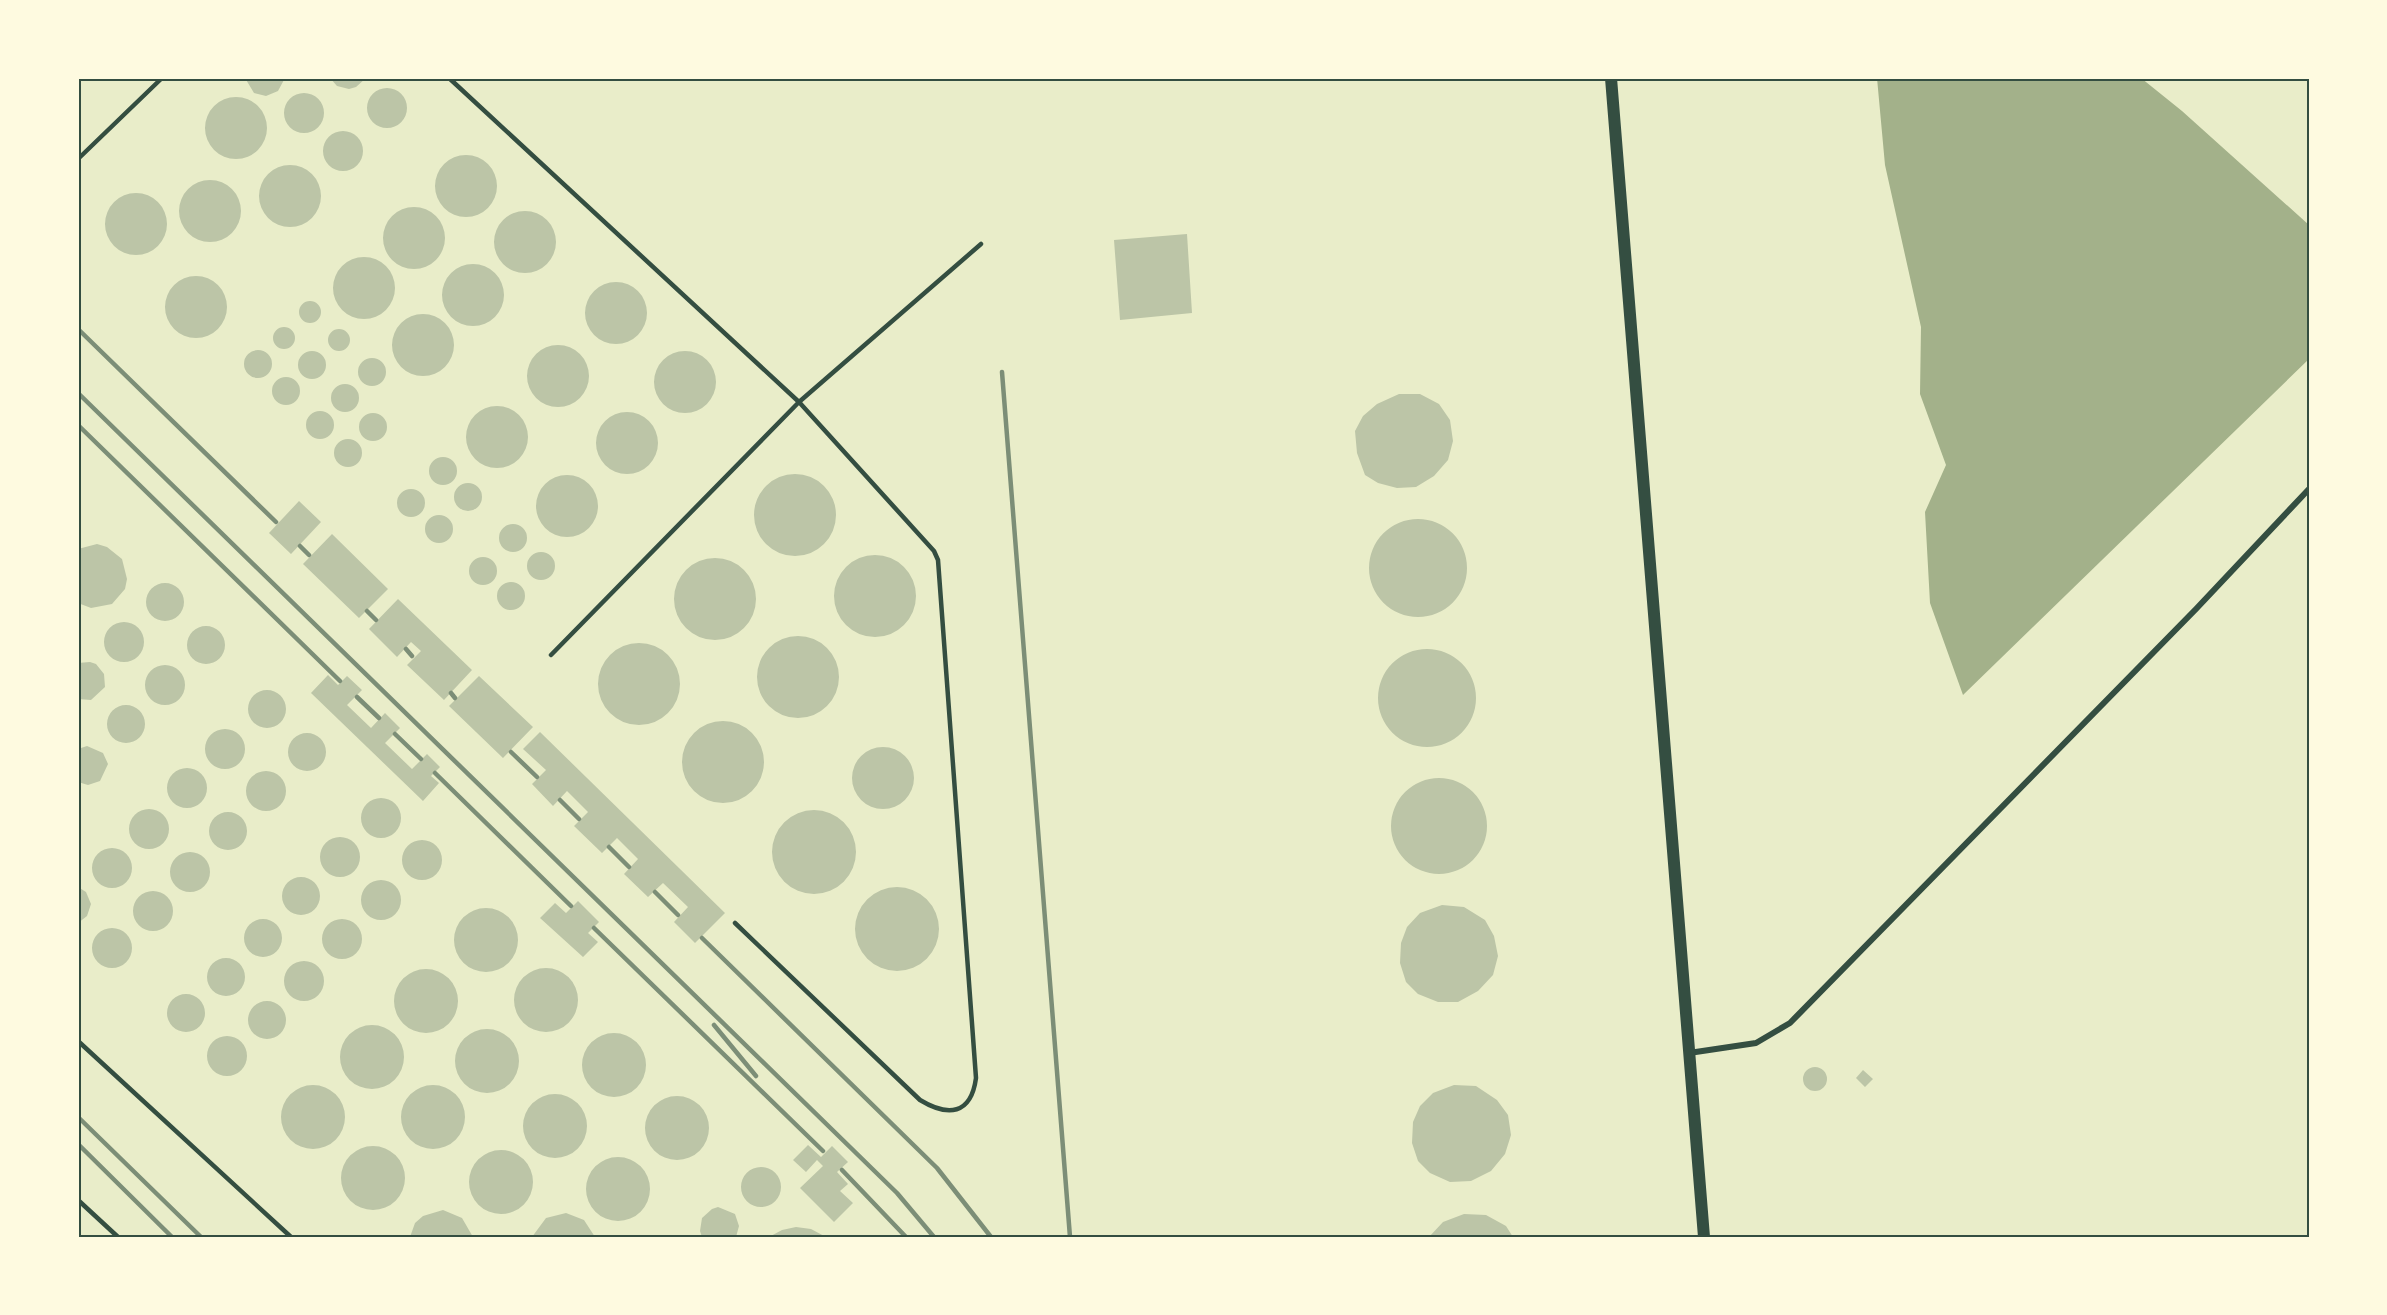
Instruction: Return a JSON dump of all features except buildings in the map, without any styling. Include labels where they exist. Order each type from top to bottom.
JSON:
[{"type":"main road","points":[[1611,78],[1704,1237]]},
{"type":"street","points":[[1689,1053],[1756,1043],[1790,1023],[2196,609],[2309,489]]},
{"type":"lane","points":[[78,159],[162,78]]},
{"type":"lane","points":[[448,78],[798,402],[934,551],[938,560],[976,1078],[974,1093],[968,1103],[958,1109],[945,1111],[920,1100],[735,923]]},
{"type":"lane","points":[[551,655],[798,402],[981,244]]},
{"type":"lane","points":[[78,1041],[291,1237]]},
{"type":"lane","points":[[78,1200],[117,1237]]},
{"type":"shaded area","points":[[1877,78],[2141,78],[2182,111],[2309,225],[2309,359],[1963,695],[1930,603],[1925,512],[1946,465],[1920,394],[1921,327],[1885,165]]},
{"type":"railway","points":[[78,329],[276,522]]},
{"type":"railway","points":[[1002,372],[1070,1237]]},
{"type":"railway","points":[[78,393],[897,1193],[934,1237]]},
{"type":"railway","points":[[78,425],[340,681]]},
{"type":"railway","points":[[300,546],[309,555]]},
{"type":"railway","points":[[367,611],[376,620]]},
{"type":"railway","points":[[406,649],[412,656]]},
{"type":"railway","points":[[451,693],[455,698]]},
{"type":"railway","points":[[357,697],[379,718]]},
{"type":"railway","points":[[395,734],[421,759]]},
{"type":"railway","points":[[511,752],[537,777]]},
{"type":"railway","points":[[435,773],[571,906]]},
{"type":"railway","points":[[560,800],[579,819]]},
{"type":"railway","points":[[609,847],[629,867]]},
{"type":"railway","points":[[655,892],[678,915]]},
{"type":"railway","points":[[594,928],[823,1151]]},
{"type":"railway","points":[[702,938],[937,1168],[991,1237]]},
{"type":"railway","points":[[714,1025],[756,1076]]},
{"type":"railway","points":[[78,1117],[201,1237]]},
{"type":"railway","points":[[78,1144],[172,1237]]},
{"type":"railway","points":[[842,1170],[906,1237]]}]
